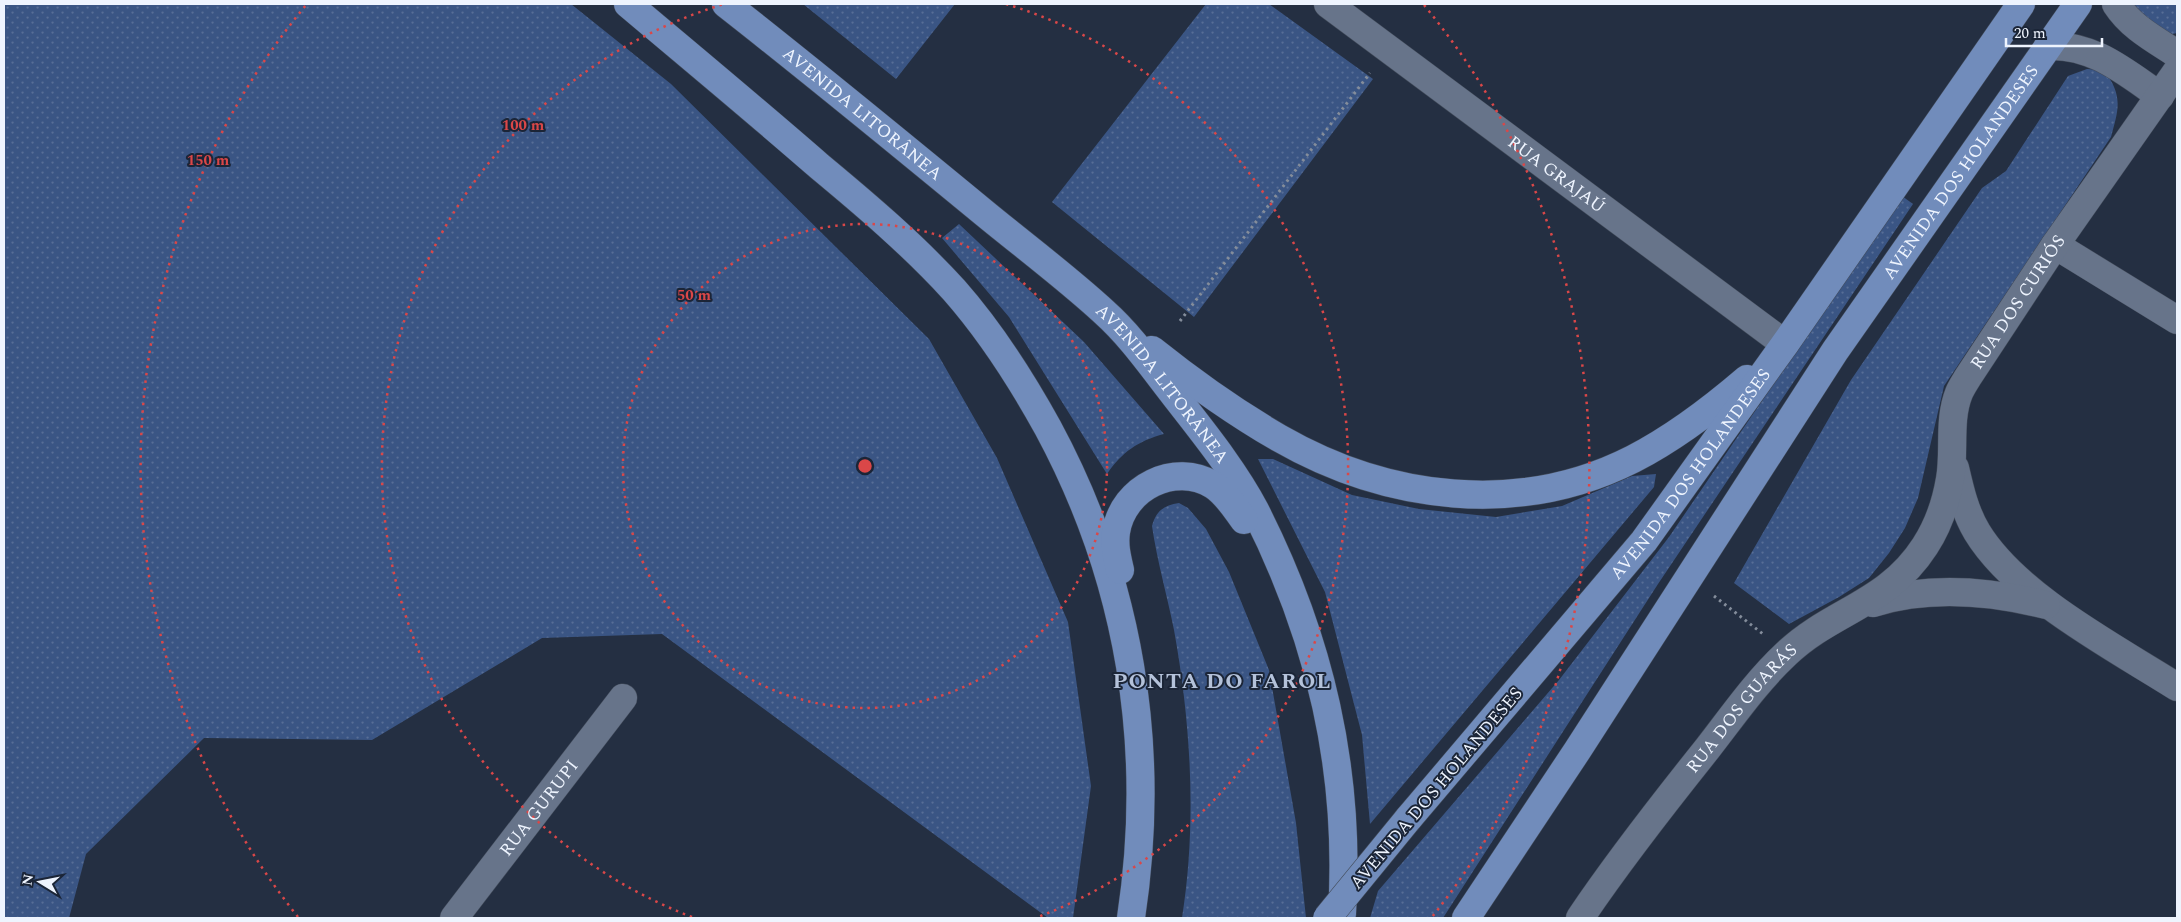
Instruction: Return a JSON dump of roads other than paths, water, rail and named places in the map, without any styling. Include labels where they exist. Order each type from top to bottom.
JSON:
[{"type":"main road","points":[[628,4],[838,182],[925,259],[984,325],[1010,363],[1064,457],[1086,507],[1114,588],[1130,660],[1137,723],[1140,794]]},
{"type":"main road","name":"AVENIDA LITORÂNEA","points":[[726,4],[858,108],[1106,313],[1162,379],[1236,478],[1254,509],[1286,578],[1315,656],[1334,741],[1343,820],[1342,918]]},
{"type":"main road","name":"AVENIDA DOS HOLANDESES","points":[[1328,918],[1408,819],[1644,540],[1785,344],[2021,4]]},
{"type":"main road","name":"AVENIDA DOS HOLANDESES","points":[[1466,918],[1577,751],[1835,351],[2078,4]]},
{"type":"main road","points":[[1106,313],[1196,384],[1234,411],[1281,439],[1330,462],[1373,478],[1410,488],[1449,494],[1499,496],[1547,489],[1587,478],[1632,459],[1677,433],[1718,404],[1785,344]]},
{"type":"main road","points":[[1131,918],[1138,848],[1140,794],[1138,666],[1132,622],[1116,552],[1116,532],[1124,509],[1139,492],[1158,480],[1173,476],[1188,476],[1203,480],[1215,486],[1224,494],[1286,578]]},
{"type":"street","name":"RUA GRAJAÚ","points":[[1328,4],[1785,344]]},
{"type":"street","points":[[2116,4],[2137,28],[2177,54]]},
{"type":"street","points":[[2048,46],[2076,48],[2096,54],[2109,60],[2160,96]]},
{"type":"street","name":"RUA DOS CURIÓS","points":[[1934,532],[1947,493],[1952,458],[1955,410],[1959,394],[1968,377],[2055,245],[2177,70]]},
{"type":"street","points":[[2055,245],[2177,320]]},
{"type":"street","points":[[1952,458],[1969,516],[1978,533],[2006,568],[2049,606],[2177,687]]},
{"type":"street","name":"RUA DOS GUARÁS","points":[[1580,918],[1676,788],[1760,681],[1787,653],[1811,635],[1857,609],[1896,582],[1916,559],[1934,532]]},
{"type":"street","points":[[1857,609],[1888,599],[1934,593],[2004,595],[2049,606]]},
{"type":"street","name":"RUA GURUPI","points":[[454,918],[623,698]]},
{"type":"district","name":"PONTA DO FAROL","points":[[1222,680]]}]
